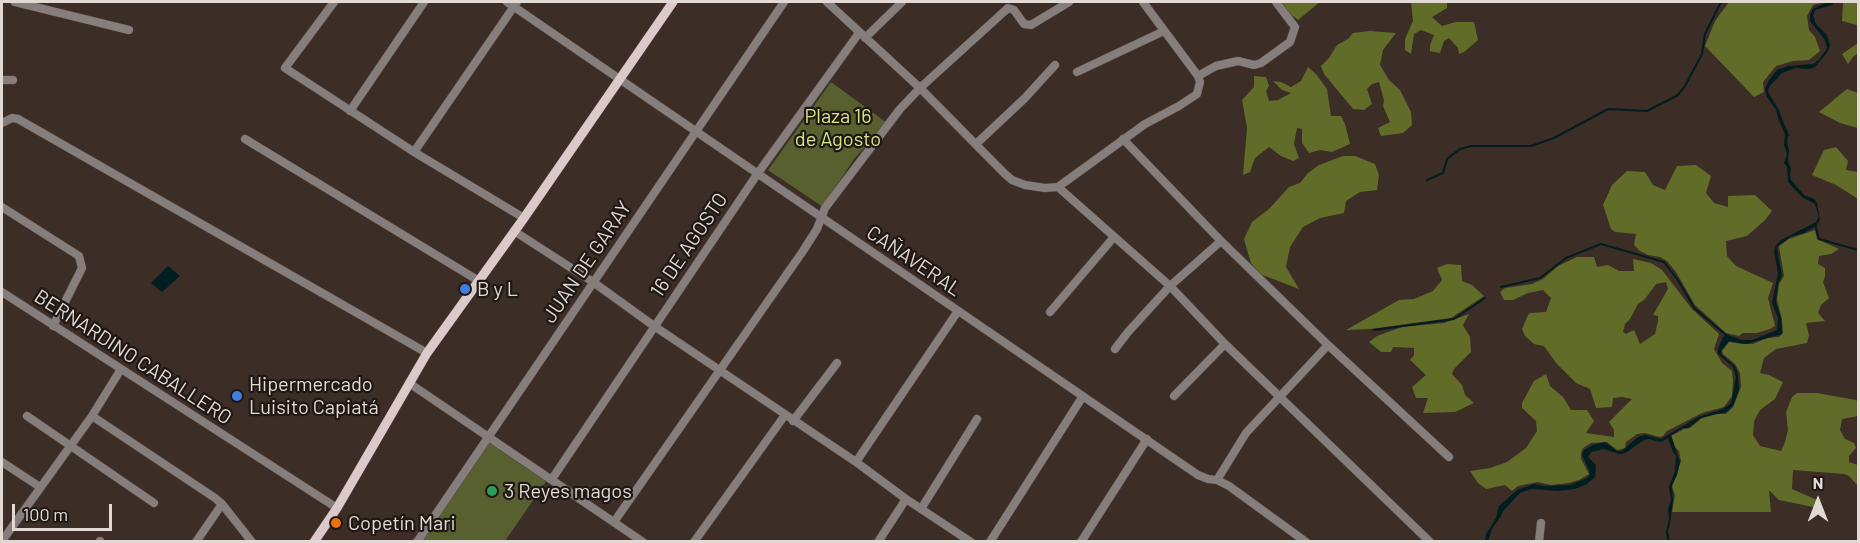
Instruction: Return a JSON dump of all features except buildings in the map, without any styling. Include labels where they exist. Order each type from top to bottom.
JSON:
[{"type":"main road","points":[[315,541],[337,508],[427,353],[524,218],[673,2]]},
{"type":"street","points":[[15,2],[129,30]]},
{"type":"street","points":[[334,2],[285,68],[414,152],[524,218]]},
{"type":"street","points":[[350,111],[424,2]]},
{"type":"street","name":"JUAN DE GARAY","points":[[417,542],[784,2]]},
{"type":"street","points":[[827,2],[920,88],[1012,180],[1025,185],[1046,188],[1058,187],[1145,124],[1197,94],[1200,82],[1198,76],[1143,2]]},
{"type":"street","name":"16 DE AGOSTO","points":[[552,479],[758,173],[862,35],[902,2]]},
{"type":"street","points":[[614,522],[803,251],[817,229],[825,208],[900,109],[1008,8],[1014,10],[1024,24],[1031,25],[1069,2]]},
{"type":"street","points":[[1198,76],[1216,66],[1238,61],[1254,65],[1261,63],[1290,42],[1295,27],[1276,2]]},
{"type":"street","points":[[414,152],[513,3]]},
{"type":"street","name":"CAÑAVERAL","points":[[513,3],[1198,475],[1229,486],[1306,542]]},
{"type":"street","points":[[1077,72],[1164,32]]},
{"type":"street","points":[[976,144],[1025,98],[1055,65]]},
{"type":"street","points":[[2,80],[14,80]]},
{"type":"street","points":[[2,123],[12,118],[18,119],[427,353]]},
{"type":"street","points":[[245,139],[479,281]]},
{"type":"street","points":[[1124,139],[1221,241],[1328,345],[1449,457]]},
{"type":"street","points":[[1058,187],[1170,286],[1226,344],[1430,542]]},
{"type":"street","points":[[2,207],[79,256],[81,268],[53,326]]},
{"type":"street","points":[[514,231],[593,282],[971,542]]},
{"type":"street","points":[[1050,312],[1114,237]]},
{"type":"street","points":[[1115,349],[1170,286],[1221,241]]},
{"type":"street","name":"BERNARDINO CABALLERO","points":[[2,292],[337,508]]},
{"type":"street","points":[[856,462],[958,311]]},
{"type":"street","points":[[1174,396],[1226,344]]},
{"type":"street","points":[[1217,480],[1246,433],[1328,345]]},
{"type":"street","points":[[793,421],[837,363]]},
{"type":"street","points":[[2,541],[92,416],[121,369]]},
{"type":"street","points":[[409,383],[643,542]]},
{"type":"street","points":[[990,542],[1083,396]]},
{"type":"street","points":[[694,542],[785,415]]},
{"type":"street","points":[[27,416],[154,503]]},
{"type":"street","points":[[92,416],[222,504],[252,542]]},
{"type":"street","points":[[921,509],[977,419]]},
{"type":"street","points":[[1081,542],[1147,439]]},
{"type":"street","points":[[2,462],[40,488]]},
{"type":"street","points":[[878,542],[906,499]]},
{"type":"street","points":[[196,542],[222,504]]},
{"type":"street","points":[[1539,542],[1541,523]]},
{"type":"green space","points":[[1282,2],[1320,2],[1298,20],[1290,14]]},
{"type":"green space","points":[[1411,2],[1447,2],[1447,8],[1432,17],[1442,26],[1456,22],[1474,22],[1478,40],[1459,54],[1458,48],[1449,38],[1444,41],[1440,53],[1430,51],[1434,35],[1421,30],[1414,34],[1411,54],[1405,50],[1405,39],[1413,21]]},
{"type":"green space","points":[[1729,2],[1825,2],[1813,5],[1807,16],[1809,30],[1815,37],[1820,51],[1809,60],[1793,61],[1776,66],[1763,82],[1764,92],[1754,97],[1705,46],[1715,21]]},
{"type":"green space","points":[[1837,2],[1858,2],[1858,36],[1857,25],[1842,21],[1843,3]]},
{"type":"green space","points":[[1370,31],[1396,33],[1383,50],[1380,65],[1389,80],[1400,90],[1411,112],[1412,125],[1403,133],[1381,136],[1378,128],[1390,122],[1383,106],[1384,100],[1379,82],[1367,89],[1372,104],[1364,110],[1353,109],[1324,74],[1321,66],[1337,45],[1353,33]]},
{"type":"green space","points":[[1858,43],[1858,53],[1848,64],[1842,54]]},
{"type":"green space","points":[[1308,67],[1327,89],[1331,116],[1341,116],[1350,144],[1332,152],[1320,150],[1309,153],[1302,143],[1302,129],[1297,128],[1294,144],[1299,158],[1293,161],[1269,147],[1255,158],[1250,172],[1243,175],[1247,128],[1242,100],[1254,87],[1254,76],[1266,77],[1269,86],[1266,91],[1269,101],[1278,100],[1291,93],[1282,90],[1273,81],[1291,87],[1301,81]]},
{"type":"green space","name":"Plaza 16 de Agosto","points":[[831,82],[887,123],[854,159],[823,207],[768,170]]},
{"type":"green space","points":[[1847,89],[1858,93],[1858,128],[1840,123],[1819,112]]},
{"type":"green space","points":[[1836,147],[1848,161],[1846,170],[1858,172],[1858,199],[1836,185],[1812,175],[1824,150]]},
{"type":"green space","points":[[1343,156],[1355,156],[1375,164],[1379,175],[1377,190],[1360,192],[1346,201],[1344,213],[1320,218],[1303,227],[1290,247],[1286,267],[1299,289],[1260,274],[1251,263],[1244,239],[1252,222],[1269,209],[1289,187],[1300,183],[1319,165]]},
{"type":"green space","points":[[1696,165],[1711,176],[1706,193],[1714,203],[1728,207],[1728,196],[1755,195],[1772,211],[1747,236],[1726,241],[1727,256],[1736,266],[1773,283],[1768,298],[1775,326],[1770,329],[1757,333],[1743,333],[1739,336],[1726,333],[1695,305],[1667,261],[1640,251],[1634,245],[1636,234],[1615,232],[1611,229],[1603,205],[1612,185],[1627,171],[1645,172],[1653,185],[1665,190],[1677,166]]},
{"type":"green space","points":[[1815,230],[1817,239],[1839,249],[1831,254],[1819,256],[1818,264],[1825,268],[1823,282],[1829,298],[1821,305],[1818,313],[1825,321],[1806,323],[1809,335],[1807,343],[1776,349],[1764,358],[1760,373],[1783,382],[1775,399],[1760,410],[1754,421],[1753,435],[1760,446],[1781,451],[1788,430],[1786,412],[1792,397],[1797,393],[1817,393],[1856,400],[1858,416],[1842,419],[1840,430],[1845,439],[1854,443],[1856,448],[1849,456],[1849,462],[1858,465],[1858,486],[1844,474],[1793,470],[1792,489],[1817,500],[1823,509],[1779,500],[1769,490],[1771,512],[1672,512],[1675,495],[1672,487],[1681,461],[1679,451],[1671,436],[1690,428],[1702,418],[1715,414],[1726,414],[1733,407],[1741,387],[1740,373],[1735,364],[1722,351],[1729,342],[1753,344],[1767,338],[1779,337],[1783,333],[1777,300],[1779,284],[1784,276],[1779,246],[1789,239]]},
{"type":"green space","points":[[1577,257],[1594,257],[1597,267],[1608,265],[1619,271],[1634,271],[1633,259],[1651,263],[1662,270],[1692,309],[1719,334],[1714,349],[1722,363],[1732,371],[1732,396],[1724,407],[1702,413],[1660,437],[1645,433],[1637,434],[1626,442],[1625,448],[1617,450],[1607,442],[1591,443],[1583,448],[1581,453],[1581,459],[1589,474],[1579,480],[1551,485],[1538,482],[1518,486],[1512,491],[1505,485],[1486,489],[1478,483],[1470,471],[1490,468],[1507,462],[1526,448],[1537,431],[1536,421],[1522,408],[1522,403],[1534,381],[1546,374],[1550,386],[1563,397],[1571,410],[1587,410],[1594,421],[1586,433],[1614,437],[1614,430],[1609,422],[1632,399],[1613,398],[1612,407],[1596,408],[1590,389],[1576,383],[1557,364],[1544,346],[1534,344],[1525,336],[1522,329],[1528,315],[1546,312],[1551,298],[1543,290],[1528,293],[1513,300],[1504,300],[1500,292],[1505,288],[1532,284],[1543,279],[1558,266]],"holes":[[[1666,282],[1668,289],[1653,315],[1658,316],[1655,334],[1640,344],[1634,330],[1626,334],[1623,332],[1625,324],[1638,304],[1645,299],[1656,284]]]},
{"type":"green space","points":[[1447,264],[1461,265],[1462,281],[1472,285],[1484,296],[1451,318],[1346,330],[1399,300],[1414,299],[1433,291],[1442,280],[1437,268]]},
{"type":"green space","points":[[1469,314],[1463,325],[1470,337],[1471,352],[1452,374],[1462,385],[1465,395],[1474,403],[1455,412],[1423,413],[1428,398],[1416,398],[1412,387],[1426,375],[1410,360],[1414,355],[1414,348],[1393,347],[1391,352],[1381,352],[1369,342],[1377,336],[1402,327],[1444,323]]},
{"type":"green space","points":[[490,441],[547,480],[505,541],[421,542]]},
{"type":"water","points":[[1834,2],[1832,5],[1815,10],[1813,16],[1816,24],[1827,35],[1830,46],[1827,53],[1815,67],[1795,68],[1782,73],[1769,87],[1768,92],[1779,110],[1789,135],[1787,140],[1791,180],[1804,195],[1814,199],[1817,203],[1820,220],[1816,226],[1790,237],[1777,247],[1782,276],[1778,284],[1776,302],[1781,318],[1782,334],[1746,344],[1729,341],[1721,351],[1722,355],[1735,366],[1738,374],[1739,390],[1733,406],[1726,412],[1701,418],[1688,428],[1683,428],[1671,435],[1680,462],[1672,485],[1673,501],[1668,531],[1670,541],[1667,541],[1666,531],[1671,500],[1669,487],[1675,471],[1676,456],[1668,438],[1661,442],[1644,440],[1622,454],[1604,449],[1591,452],[1588,457],[1596,465],[1595,477],[1587,484],[1575,489],[1558,491],[1531,489],[1520,493],[1503,511],[1488,541],[1485,541],[1499,506],[1517,490],[1534,484],[1570,485],[1587,478],[1590,475],[1582,455],[1584,450],[1605,442],[1617,451],[1622,451],[1638,437],[1645,435],[1661,439],[1698,417],[1723,409],[1731,403],[1736,377],[1733,367],[1718,354],[1723,337],[1728,335],[1742,340],[1752,340],[1777,330],[1778,318],[1772,303],[1778,273],[1774,251],[1776,245],[1781,240],[1816,222],[1819,217],[1815,204],[1802,197],[1788,182],[1787,167],[1784,163],[1787,154],[1784,145],[1785,134],[1765,89],[1777,70],[1788,66],[1813,64],[1819,60],[1827,48],[1825,40],[1810,21],[1810,14],[1814,8]]},
{"type":"water","points":[[168,266],[180,276],[162,292],[151,283]]},
{"type":"waterway","points":[[1427,180],[1443,173],[1447,159],[1460,149],[1471,146],[1531,146],[1554,138],[1608,109],[1647,111],[1678,95],[1702,54],[1705,34],[1721,2]]},
{"type":"waterway","points":[[1815,224],[1819,239],[1858,250]]},
{"type":"waterway","points":[[1501,287],[1540,278],[1566,258],[1601,244],[1664,262],[1678,280],[1694,308],[1727,336]]},
{"type":"waterway","points":[[1374,330],[1454,319],[1485,298]]},
{"type":"place","name":"B y L","points":[[465,289]]},
{"type":"place","name":"Hipermercado Luisito Capiatá","points":[[237,396]]},
{"type":"place","name":"3 Reyes magos","points":[[492,491]]},
{"type":"place","name":"Copetín Mari","points":[[336,523]]}]
